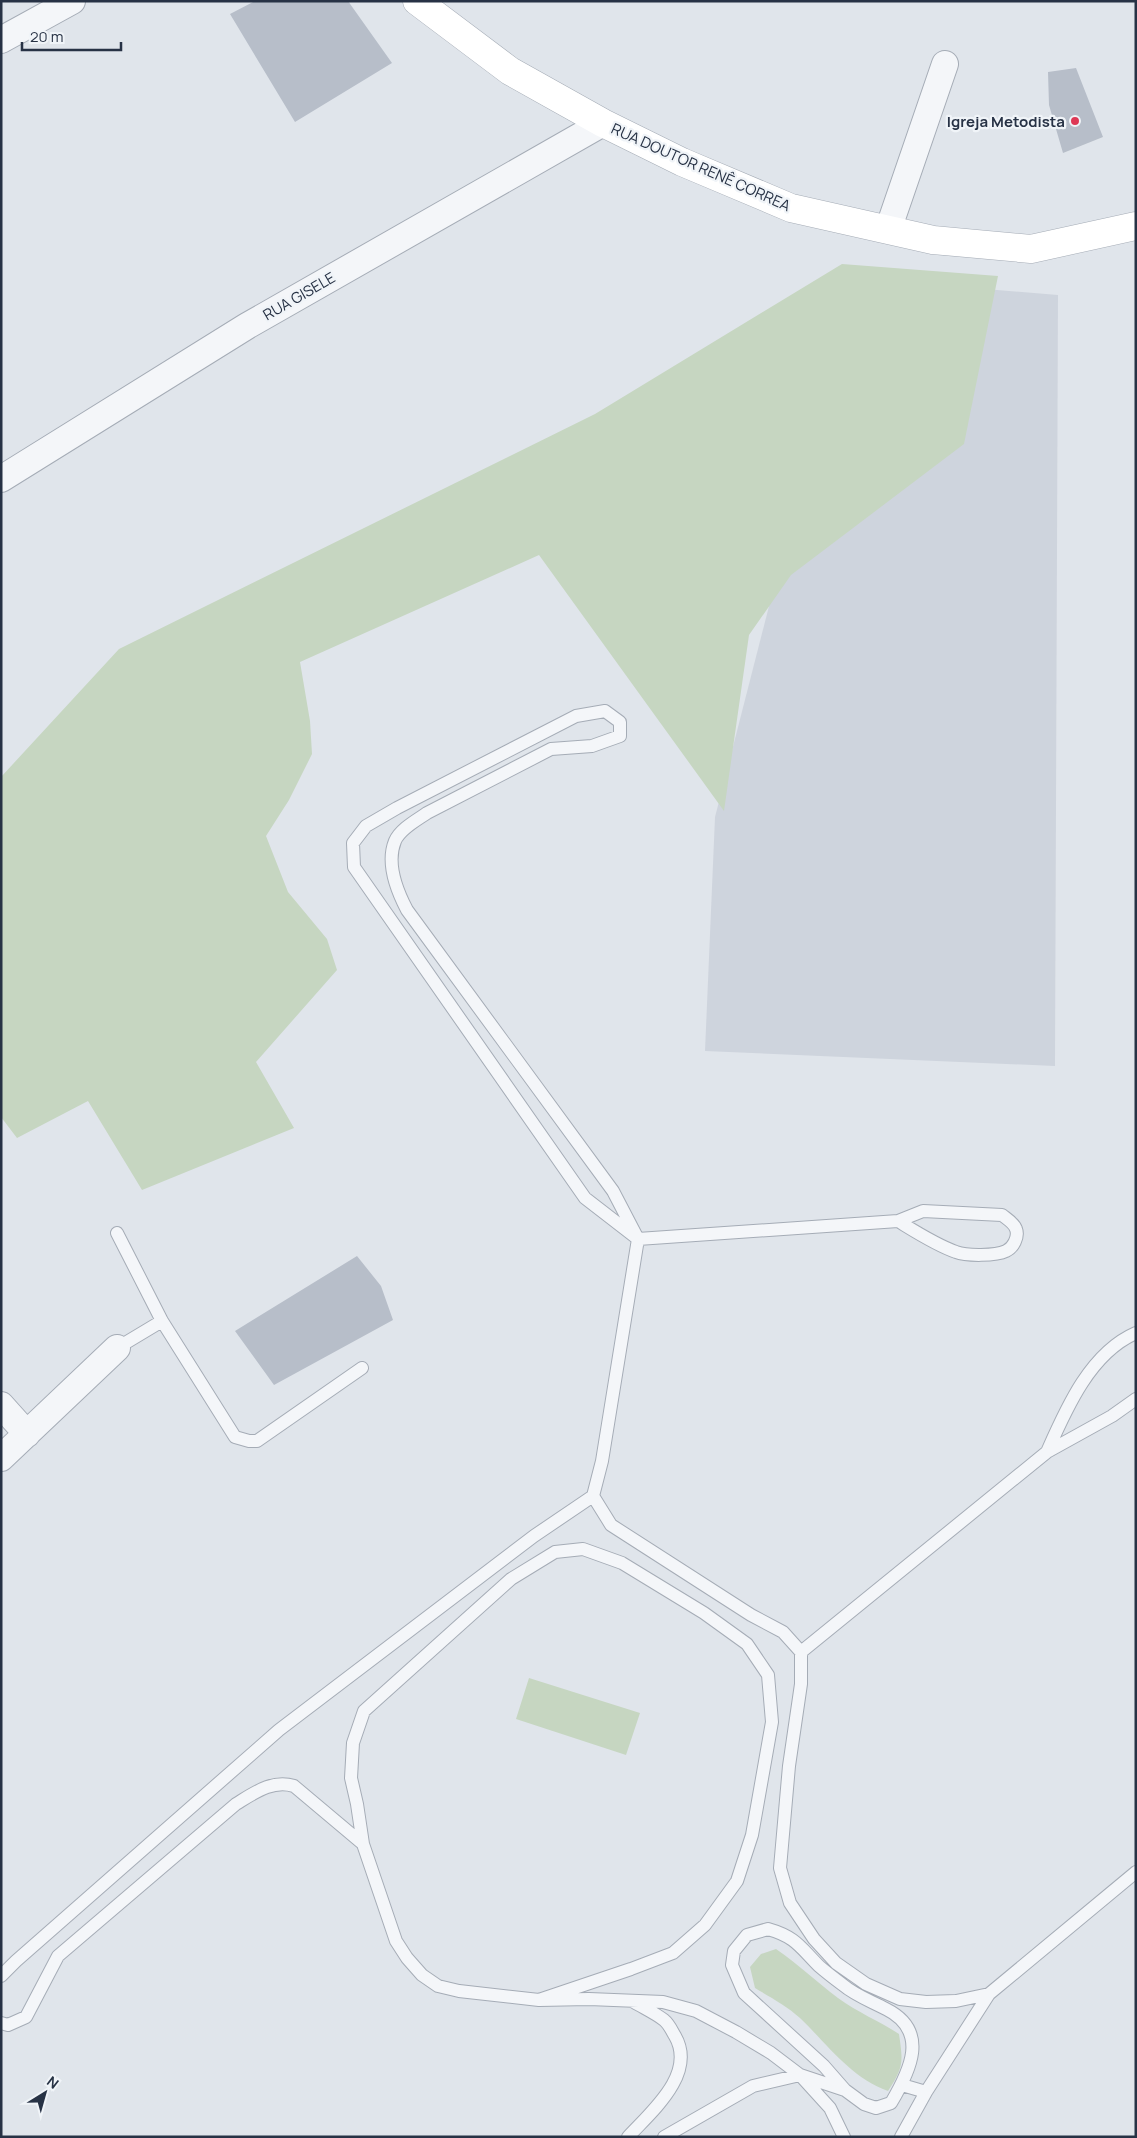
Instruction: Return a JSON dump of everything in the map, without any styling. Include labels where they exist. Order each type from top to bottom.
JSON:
[{"type":"street","points":[[1,40],[72,1]]},
{"type":"street","name":"RUA DOUTOR RENÊ CORREA","points":[[417,1],[510,71],[603,123],[682,162],[792,208],[933,240],[1031,249],[1136,226]]},
{"type":"street","points":[[888,230],[945,64]]},
{"type":"street","name":"RUA GISELE","points":[[1,479],[247,326],[603,123]]},
{"type":"street","points":[[1,1458],[117,1348]]},
{"type":"street","points":[[1,1405],[27,1434]]},
{"type":"lane","points":[[1,1976],[278,1730],[548,1526],[593,1496],[602,1461],[638,1239],[613,1191],[407,910],[396,890],[392,864],[395,841],[409,825],[427,813],[551,749],[592,746],[620,736],[620,722],[605,711],[576,716],[396,808],[366,826],[353,843],[354,867],[586,1198],[638,1239],[898,1221],[923,1211],[988,1213],[1002,1216],[1011,1221],[1016,1229],[1017,1237],[1014,1245],[1007,1251],[982,1254],[957,1253],[898,1221]]},
{"type":"lane","points":[[117,1233],[162,1321],[235,1437],[256,1441],[362,1368]]},
{"type":"lane","points":[[117,1348],[162,1321]]},
{"type":"lane","points":[[1047,1452],[1069,1402],[1106,1351],[1136,1333]]},
{"type":"lane","points":[[801,1652],[1047,1452],[1112,1416],[1136,1399]]},
{"type":"lane","points":[[593,1496],[612,1525],[751,1615],[783,1632],[801,1652],[801,1684],[788,1775],[780,1868],[790,1903],[814,1939],[836,1963],[866,1984],[900,1999],[926,2002],[956,2001],[989,1994]]},
{"type":"lane","points":[[539,2000],[631,1970],[673,1953],[705,1925],[737,1881],[752,1835],[772,1722],[768,1675],[747,1644],[704,1613],[622,1564],[583,1549],[555,1552],[511,1579],[364,1711],[353,1743],[351,1778],[363,1844],[396,1941],[407,1958],[422,1975],[438,1986],[460,1991],[539,2000],[589,1999],[663,2002],[696,2011],[736,2032],[800,2075],[830,2108],[844,2137]]},
{"type":"lane","points":[[1,2023],[8,2025],[26,2017],[58,1956],[236,1804],[257,1790],[283,1782],[294,1786],[363,1844]]},
{"type":"lane","points":[[901,2137],[926,2092],[989,1994],[1136,1872]]},
{"type":"lane","points":[[768,1929],[780,1932],[797,1941],[819,1966],[851,1993],[888,2009],[904,2020],[914,2053],[902,2085],[891,2103],[876,2108],[864,2104],[844,2090],[824,2066],[744,1993],[732,1964],[734,1951],[747,1935],[768,1929]]},
{"type":"lane","points":[[819,1966],[836,1963]]},
{"type":"lane","points":[[628,2137],[670,2090],[677,2074],[681,2056],[678,2041],[666,2021],[634,2002]]},
{"type":"lane","points":[[664,2137],[753,2086],[800,2075],[844,2090]]},
{"type":"lane","points":[[902,2085],[926,2092]]},
{"type":"shaded area","points":[[853,278],[1058,295],[1055,1066],[705,1051],[715,817]]},
{"type":"green space","points":[[842,264],[998,276],[964,444],[791,575],[749,635],[724,811],[539,555],[300,662],[310,721],[312,754],[289,800],[266,836],[288,892],[327,939],[337,970],[256,1062],[294,1128],[142,1190],[88,1101],[17,1138],[1,1117],[1,777],[119,649],[595,414]]},
{"type":"green space","points":[[529,1678],[640,1713],[626,1755],[516,1719]]},
{"type":"green space","points":[[776,1949],[845,2003],[899,2034],[901,2051],[900,2070],[888,2091],[862,2078],[795,2014],[755,1988],[750,1967],[761,1954]]},
{"type":"building","points":[[255,1],[348,1],[392,63],[295,122],[230,14]]},
{"type":"building","name":"Igreja Metodista","points":[[1076,68],[1103,137],[1063,153],[1049,105],[1048,72]]},
{"type":"building","points":[[357,1256],[381,1286],[393,1320],[274,1385],[235,1331]]},
{"type":"place","name":"Igreja Metodista","points":[[1075,121]]}]
